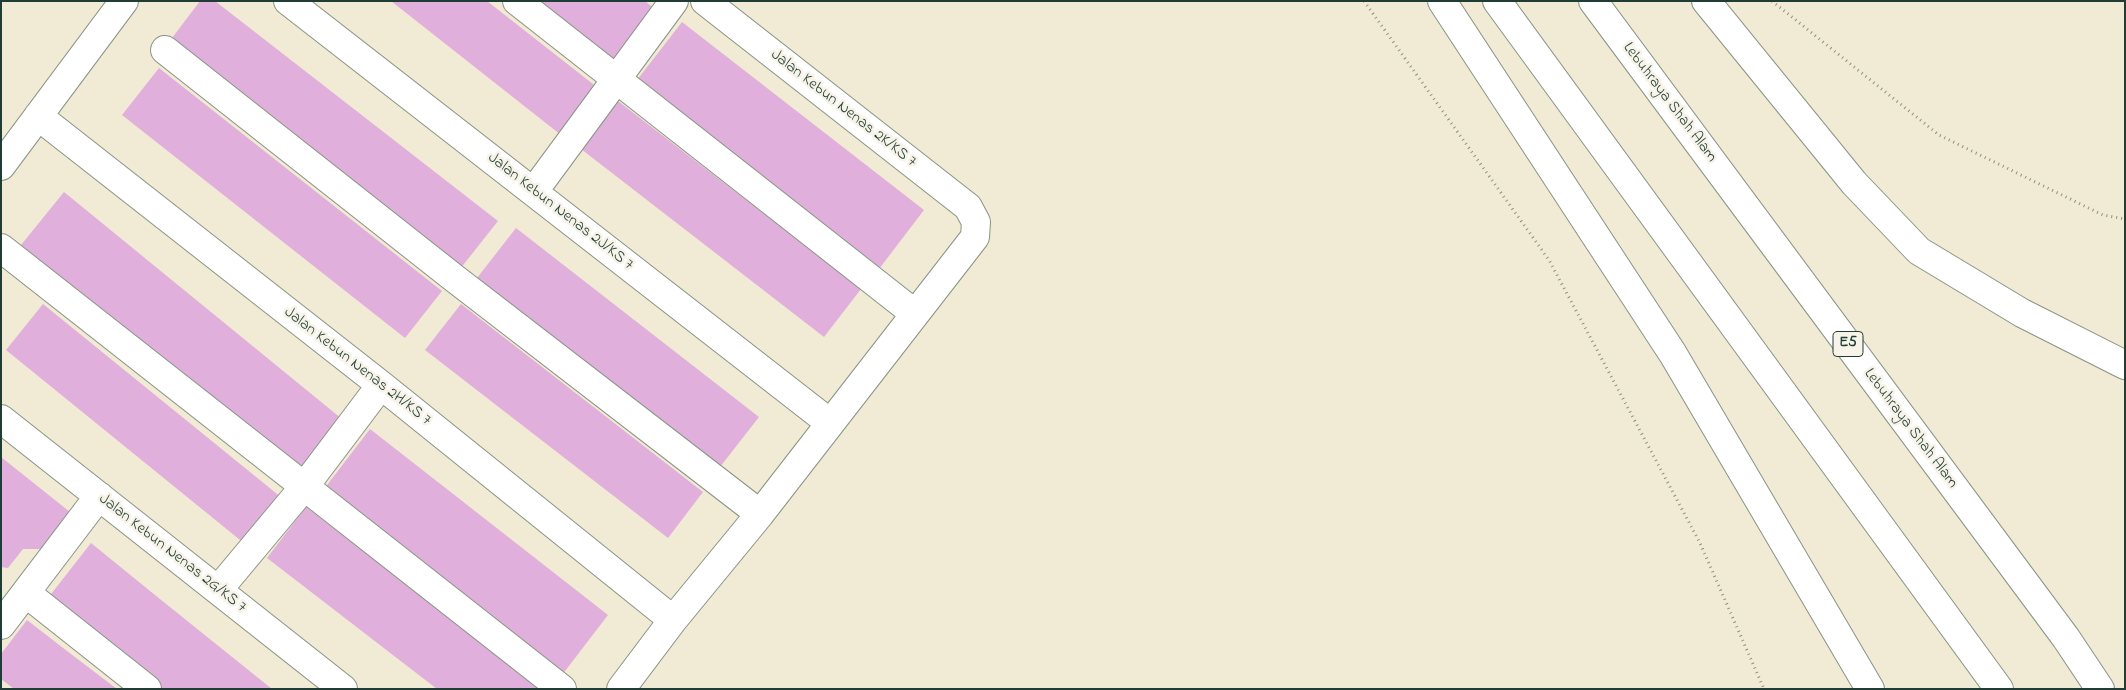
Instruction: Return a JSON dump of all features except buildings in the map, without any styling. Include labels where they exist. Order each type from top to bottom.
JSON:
[{"type":"main road","points":[[1,166],[124,1]]},
{"type":"main road","name":"Jalan Kebun Nenas 2J/KS 7","points":[[288,1],[534,191],[830,424]]},
{"type":"main road","points":[[517,1],[914,313],[760,514],[673,620],[621,689]]},
{"type":"main road","points":[[534,191],[674,1]]},
{"type":"main road","name":"Jalan Kebun Nenas 2K/KS 7","points":[[705,1],[968,207],[976,222],[975,237],[914,313]]},
{"type":"main road","points":[[1442,1],[1673,354],[1870,689]]},
{"type":"main road","points":[[1497,1],[1999,689]]},
{"type":"main road","name":"Lebuhraya Shah Alam","points":[[1594,1],[2066,638],[2100,689]]},
{"type":"main road","points":[[1706,1],[1854,183],[1919,251],[2022,313],[2125,365]]},
{"type":"main road","points":[[165,50],[454,278],[760,514]]},
{"type":"main road","name":"Jalan Kebun Nenas 2H/KS 7","points":[[38,116],[381,385],[673,620]]},
{"type":"main road","points":[[1,248],[562,689]]},
{"type":"main road","points":[[218,590],[304,487],[381,385]]},
{"type":"main road","name":"Jalan Kebun Nenas 2G/KS 7","points":[[1,419],[343,689]]},
{"type":"main road","points":[[1,625],[99,496]]},
{"type":"main road","points":[[26,593],[147,689]]},
{"type":"path","points":[[1364,1],[1549,260],[1700,543],[1764,689]]},
{"type":"path","points":[[1772,1],[1939,135],[2103,215],[2125,219]]}]
